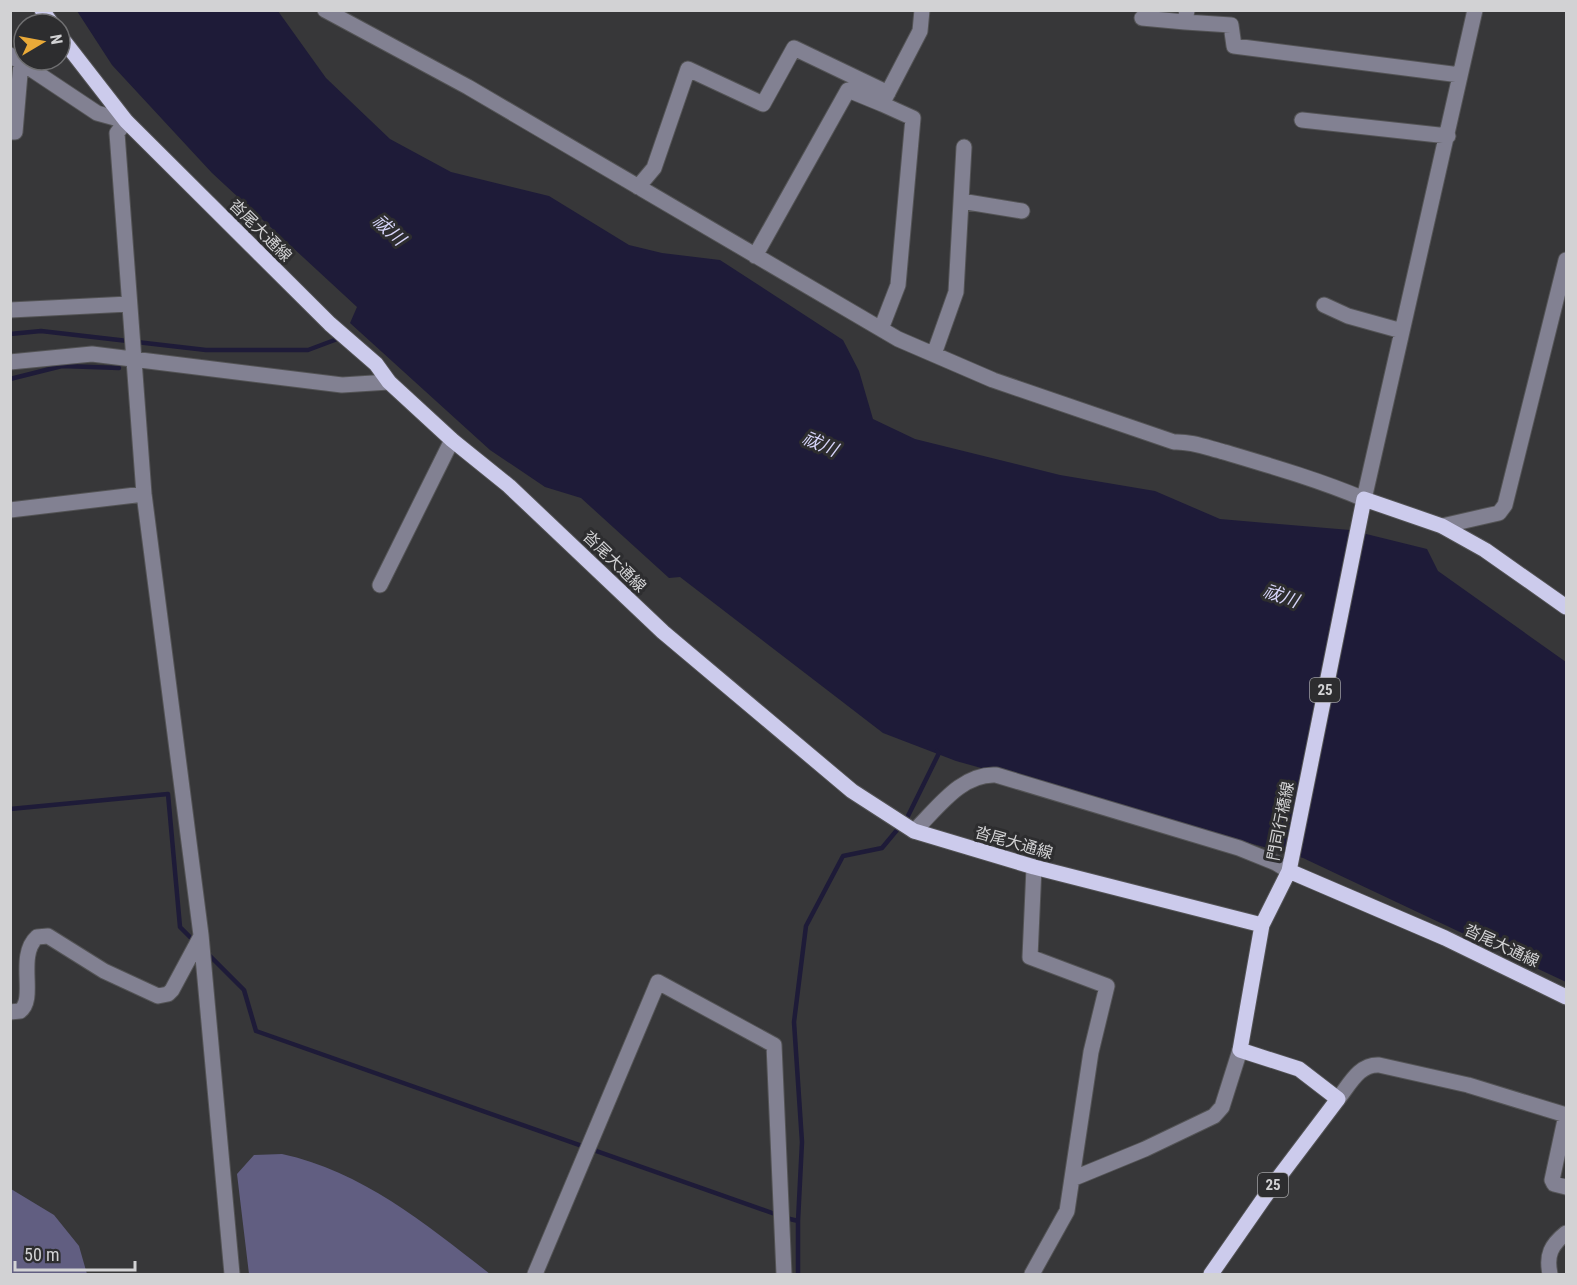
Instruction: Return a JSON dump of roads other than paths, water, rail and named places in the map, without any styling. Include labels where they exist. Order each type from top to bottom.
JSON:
[{"type":"main road","name":"沓尾大通線","points":[[72,51],[126,121],[330,324],[376,364],[389,382],[452,440],[510,486],[663,632],[852,791],[914,831],[1034,867],[1262,926]]},
{"type":"main road","points":[[1364,499],[1442,526],[1485,550],[1566,607]]},
{"type":"main road","name":"門司行橋線","points":[[1240,1050],[1262,926],[1290,868],[1364,499]]},
{"type":"main road","name":"沓尾大通線","points":[[1290,868],[1445,938],[1566,997]]},
{"type":"main road","points":[[1240,1050],[1299,1069],[1338,1099]]},
{"type":"main road","name":"25","points":[[1211,1275],[1273,1185],[1338,1099]]},
{"type":"street","points":[[325,10],[468,87],[881,329],[933,354],[993,380],[1174,442],[1185,441],[1234,455],[1330,485],[1364,499],[1475,10]]},
{"type":"street","points":[[885,98],[920,31],[922,10]]},
{"type":"street","points":[[1142,18],[1186,16],[1231,25],[1234,46],[1460,75]]},
{"type":"street","points":[[638,187],[654,168],[688,69],[763,104],[794,48],[885,98],[913,118],[898,285],[881,329]]},
{"type":"street","points":[[10,132],[15,132],[16,72]]},
{"type":"street","points":[[36,72],[97,113],[126,121],[117,133],[144,495],[201,935],[232,1275]]},
{"type":"street","points":[[755,256],[848,90],[885,98]]},
{"type":"street","points":[[1302,120],[1448,136]]},
{"type":"street","points":[[933,354],[956,292],[964,147]]},
{"type":"street","points":[[961,201],[1022,211]]},
{"type":"street","points":[[1442,526],[1499,513],[1505,506],[1566,260]]},
{"type":"street","points":[[1324,304],[1348,316],[1402,331]]},
{"type":"street","points":[[10,310],[129,307]]},
{"type":"street","points":[[10,362],[92,354],[134,354],[342,385],[389,382]]},
{"type":"street","points":[[381,585],[452,440]]},
{"type":"street","points":[[10,510],[144,495]]},
{"type":"street","points":[[914,831],[958,788],[974,776],[996,775],[1239,849],[1290,868]]},
{"type":"street","points":[[1032,1275],[1067,1211],[1090,1052],[1107,986],[1030,957],[1034,867]]},
{"type":"street","points":[[10,1012],[20,1011],[27,1002],[27,961],[30,948],[37,938],[48,936],[104,971],[158,996],[168,994],[172,990],[201,935]]},
{"type":"street","points":[[535,1275],[658,981],[774,1045],[784,1275]]},
{"type":"street","points":[[1072,1179],[1134,1154],[1214,1116],[1222,1107],[1240,1050]]},
{"type":"street","points":[[1338,1099],[1361,1070],[1369,1064],[1468,1085],[1566,1115],[1552,1180],[1554,1184],[1566,1187]]},
{"type":"street","points":[[1550,1275],[1548,1264],[1552,1247],[1566,1233]]},
{"type":"water","name":"祓川","points":[[77,11],[278,11],[326,78],[390,139],[451,172],[549,196],[629,245],[662,253],[720,260],[843,340],[859,371],[873,419],[915,439],[1060,475],[1155,491],[1220,519],[1350,530],[1427,549],[1438,571],[1566,662],[1566,982],[1303,858],[956,761],[883,733],[680,577],[669,578],[581,498],[545,487],[490,450],[350,323],[357,307],[212,173],[112,65]]},
{"type":"waterway","points":[[10,334],[41,331],[206,350],[308,350],[340,338]]},
{"type":"waterway","points":[[10,379],[62,366],[119,368]]},
{"type":"waterway","points":[[798,1274],[802,1142],[794,1022],[806,926],[843,856],[882,848],[907,818],[939,753],[937,751]]},
{"type":"waterway","points":[[10,809],[168,794],[180,927],[194,941]]},
{"type":"waterway","points":[[207,953],[244,990],[256,1031],[778,1215]]},
{"type":"waterway","points":[[786,1218],[798,1221]]}]
